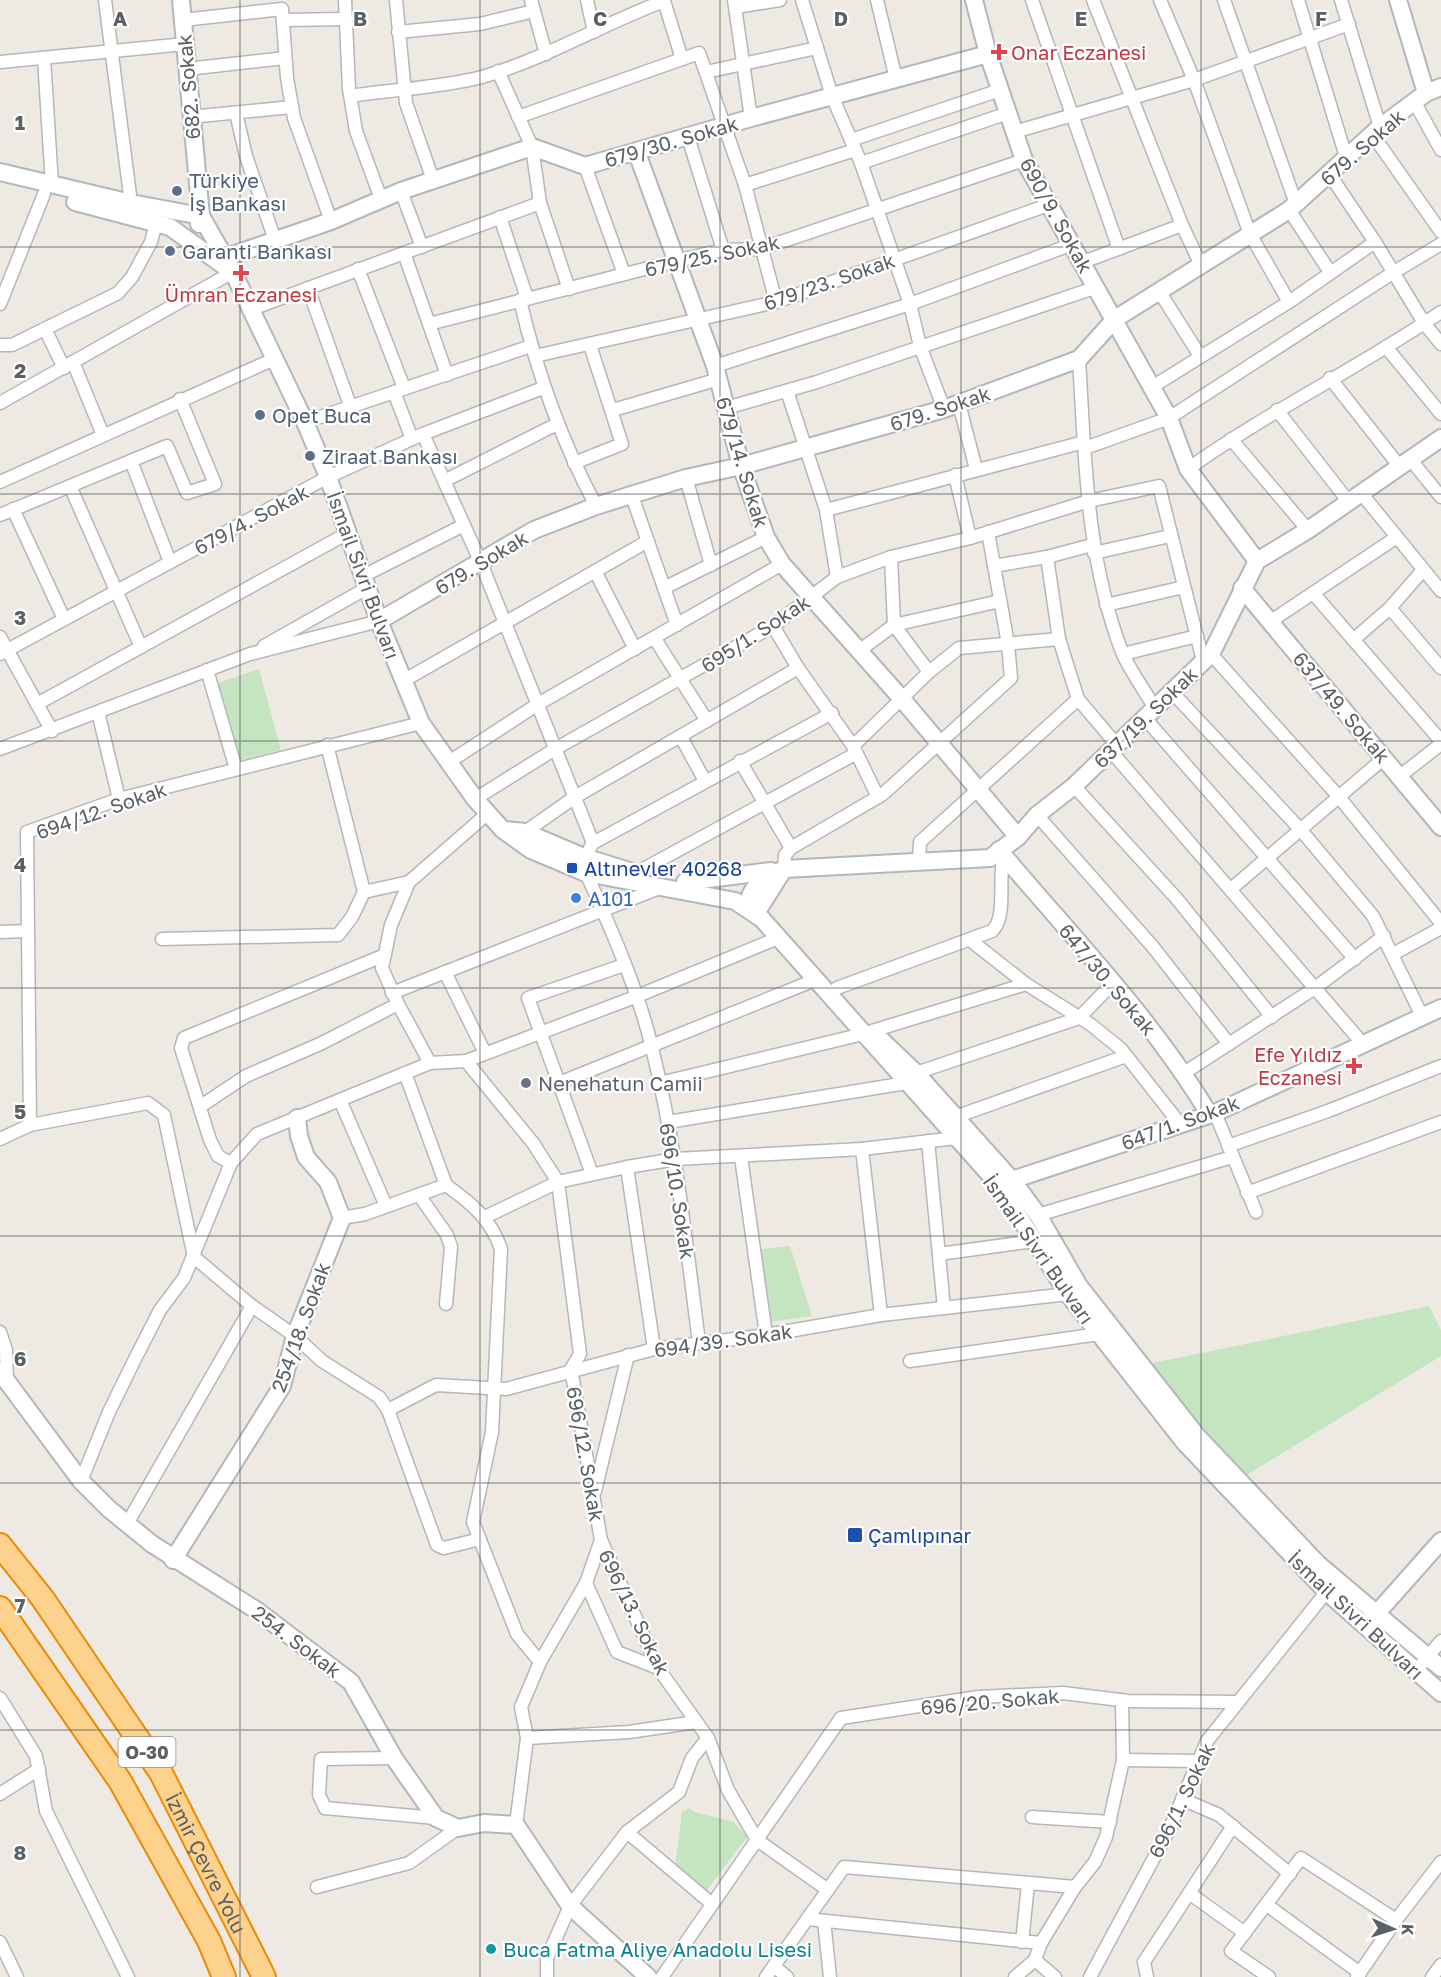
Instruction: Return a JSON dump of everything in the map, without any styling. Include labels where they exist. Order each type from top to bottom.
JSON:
[{"type":"highway","name":"İzmir Çevre Yolu","points":[[0,1545],[44,1599],[161,1773],[264,1977]]},
{"type":"highway","name":"İzmir Çevre Yolu","points":[[0,1608],[120,1781],[209,1941],[224,1977]]},
{"type":"street","points":[[105,0],[131,203]]},
{"type":"street","name":"682. Sokak","points":[[182,0],[190,117],[201,216],[194,245]]},
{"type":"street","points":[[345,0],[351,96],[362,149],[381,199]]},
{"type":"street","points":[[396,0],[404,88],[411,123],[433,180]]},
{"type":"street","points":[[587,0],[594,32]]},
{"type":"street","points":[[751,118],[735,4],[780,0]]},
{"type":"street","points":[[802,0],[832,96],[861,163],[910,304],[920,346],[951,406],[976,469]]},
{"type":"street","points":[[878,0],[896,79]]},
{"type":"street","name":"690/9. Sokak","points":[[974,0],[988,54],[1024,160],[1169,418],[1188,469],[1257,561]]},
{"type":"street","points":[[1032,0],[1119,249]]},
{"type":"street","points":[[1093,0],[1182,225],[1201,265]]},
{"type":"street","points":[[1160,0],[1194,80],[1250,234],[1289,302]]},
{"type":"street","points":[[1224,0],[1293,207],[1330,272]]},
{"type":"street","points":[[1298,0],[1308,39],[1347,160]]},
{"type":"street","points":[[1341,0],[1376,131],[1441,232]]},
{"type":"street","points":[[1398,0],[1427,94],[1441,150]]},
{"type":"street","points":[[351,96],[451,83],[498,71],[546,54],[594,32],[634,6],[663,1],[682,59]]},
{"type":"street","points":[[398,32],[480,24],[532,5],[546,54]]},
{"type":"street","points":[[183,20],[282,9],[285,58],[292,107],[330,221]]},
{"type":"street","points":[[283,20],[346,19]]},
{"type":"street","points":[[1014,132],[1194,80],[1349,24]]},
{"type":"street","points":[[0,63],[185,44]]},
{"type":"street","points":[[706,72],[817,48]]},
{"type":"street","points":[[518,117],[699,53],[745,185],[760,249],[777,302]]},
{"type":"street","name":"679/30. Sokak","points":[[532,147],[585,166],[637,153],[725,125],[988,54]]},
{"type":"street","points":[[0,304],[48,189],[44,58]]},
{"type":"street","points":[[187,69],[285,58]]},
{"type":"street","points":[[498,71],[532,147],[540,203],[569,289]]},
{"type":"street","points":[[745,185],[1000,90]]},
{"type":"street","name":"679. Sokak","points":[[379,621],[534,530],[596,506],[686,478],[741,466],[951,406],[1079,359],[1115,319],[1293,207],[1347,160],[1376,131],[1427,94]]},
{"type":"street","points":[[190,117],[292,107]]},
{"type":"street","points":[[236,113],[246,156],[275,240]]},
{"type":"street","points":[[861,163],[1008,114]]},
{"type":"street","points":[[688,137],[723,250]]},
{"type":"street","points":[[0,403],[68,365],[229,265],[275,240],[330,221],[401,191],[532,147]]},
{"type":"street","name":"679/14. Sokak","points":[[637,153],[717,373],[741,466],[766,537],[782,564],[813,596],[1018,837]]},
{"type":"street","name":"679/25. Sokak","points":[[429,324],[723,250],[760,249],[1024,160]]},
{"type":"street","points":[[585,166],[624,274]]},
{"type":"street","points":[[0,172],[170,227],[194,245],[229,265]]},
{"type":"street","points":[[1330,175],[1375,242],[1424,323],[1441,344]]},
{"type":"street","points":[[0,183],[48,189],[201,216]]},
{"type":"street","points":[[401,191],[422,247]]},
{"type":"street","points":[[249,310],[540,203]]},
{"type":"street","name":"679/23. Sokak","points":[[305,422],[447,375],[533,351],[590,345],[697,318],[777,302],[893,258],[1048,205]]},
{"type":"street","name":"İsmail Sivri Bulvarı","points":[[201,216],[229,265],[305,422],[328,477],[379,621],[421,723],[487,814],[503,830],[531,850],[588,858],[636,873],[739,891],[837,987],[868,1033]]},
{"type":"street","points":[[500,217],[523,299],[543,388],[574,463],[596,506]]},
{"type":"street","points":[[0,345],[12,345],[117,293],[132,277],[151,242],[156,223]]},
{"type":"street","points":[[1083,262],[1182,225]]},
{"type":"street","points":[[1152,387],[1289,302],[1375,242]]},
{"type":"street","points":[[613,410],[1073,244]]},
{"type":"street","points":[[826,510],[976,469],[1085,445],[1169,418],[1441,244]]},
{"type":"street","points":[[404,253],[447,375]]},
{"type":"street","name":"696/10. Sokak","points":[[358,269],[399,390],[418,436],[444,481],[481,563],[575,797],[588,858],[603,910],[652,1046],[676,1159],[699,1342]]},
{"type":"street","points":[[726,408],[787,391],[1097,287]]},
{"type":"street","points":[[308,288],[351,408]]},
{"type":"street","points":[[1159,291],[1200,356]]},
{"type":"street","points":[[1188,469],[1276,410],[1386,347],[1441,312]]},
{"type":"street","points":[[45,329],[68,365],[103,435]]},
{"type":"street","points":[[574,463],[622,444],[613,410],[590,345]]},
{"type":"street","points":[[1386,347],[1441,414]]},
{"type":"street","points":[[0,482],[180,399],[274,359]]},
{"type":"street","points":[[1079,359],[1093,549],[1106,604],[1123,654],[1149,712],[1267,859],[1355,959]]},
{"type":"street","points":[[1330,378],[1406,463],[1441,497]]},
{"type":"street","name":"679/4. Sokak","points":[[3,652],[328,477],[418,436],[543,388]]},
{"type":"street","points":[[787,391],[826,510],[837,577]]},
{"type":"street","points":[[0,515],[167,446],[187,493],[215,484],[180,399]]},
{"type":"street","points":[[1276,410],[1355,497],[1397,537],[1441,591]]},
{"type":"street","points":[[444,481],[557,424]]},
{"type":"street","name":"637/19. Sokak","points":[[752,904],[758,882],[784,869],[990,858],[1001,853],[1037,815],[1074,786],[1207,657],[1257,561],[1308,530],[1441,438]]},
{"type":"street","points":[[1231,439],[1308,530]]},
{"type":"street","points":[[131,461],[170,562]]},
{"type":"street","points":[[955,475],[970,538]]},
{"type":"street","points":[[686,478],[711,565]]},
{"type":"street","points":[[70,486],[141,646]]},
{"type":"street","name":"695/1. Sokak","points":[[475,799],[555,749],[773,626],[837,577],[891,557],[970,538],[1089,501],[1159,486],[1170,536]]},
{"type":"street","points":[[632,496],[677,625]]},
{"type":"street","points":[[13,509],[64,619]]},
{"type":"street","points":[[250,654],[365,582],[464,525]]},
{"type":"street","points":[[685,882],[784,869],[785,855],[791,848],[878,797],[1011,678],[1008,644],[988,532]]},
{"type":"street","points":[[37,704],[348,533]]},
{"type":"street","points":[[993,566],[1170,536],[1197,636],[1207,657],[1339,797],[1441,923]]},
{"type":"street","points":[[664,588],[766,537]]},
{"type":"street","points":[[1271,621],[1397,537]]},
{"type":"street","points":[[403,681],[648,541]]},
{"type":"street","points":[[891,557],[894,625],[929,672]]},
{"type":"street","points":[[1047,557],[1059,639],[1077,699],[1113,747],[1363,1044]]},
{"type":"street","points":[[449,762],[537,704],[655,639],[782,564]]},
{"type":"street","points":[[1353,640],[1390,608],[1423,570]]},
{"type":"street","points":[[595,571],[635,650]]},
{"type":"street","points":[[1106,604],[1184,587]]},
{"type":"street","name":"637/49. Sokak","points":[[1242,588],[1441,827]]},
{"type":"street","points":[[1313,593],[1441,742],[1400,776]]},
{"type":"street","points":[[859,651],[894,625],[1000,601]]},
{"type":"street","points":[[1390,608],[1441,668]]},
{"type":"street","points":[[0,749],[250,654],[379,621]]},
{"type":"street","points":[[773,626],[798,668],[832,713],[878,797]]},
{"type":"street","points":[[1123,654],[1197,636]]},
{"type":"street","points":[[0,637],[3,652],[52,731]]},
{"type":"street","points":[[655,639],[707,721]]},
{"type":"street","points":[[636,873],[766,804],[854,750],[929,672],[959,648],[1059,639]]},
{"type":"street","points":[[525,832],[575,797],[798,668]]},
{"type":"street","points":[[207,670],[236,769]]},
{"type":"street","points":[[1171,691],[1300,830],[1374,916],[1422,1016]]},
{"type":"street","points":[[919,861],[920,842],[976,788],[1077,699]]},
{"type":"street","points":[[98,712],[119,799]]},
{"type":"street","points":[[588,858],[705,781],[832,713]]},
{"type":"street","name":"694/12. Sokak","points":[[30,1125],[27,832],[119,799],[421,723]]},
{"type":"street","points":[[681,737],[705,781]]},
{"type":"street","points":[[162,939],[339,935],[352,917],[364,892],[327,746]]},
{"type":"street","points":[[1231,888],[1383,759]]},
{"type":"street","points":[[740,761],[791,848]]},
{"type":"street","points":[[1074,786],[1177,899],[1272,1017]]},
{"type":"street","points":[[430,1064],[382,968],[391,925],[409,882],[487,814]]},
{"type":"street","points":[[1037,815],[1154,947],[1228,1044]]},
{"type":"street","name":"İsmail Sivri Bulvarı","points":[[503,830],[525,832],[662,887],[752,904],[815,980],[911,1078],[955,1117],[1012,1180],[1038,1215],[1104,1330],[1185,1443],[1332,1586],[1372,1619],[1441,1668]]},
{"type":"street","points":[[837,987],[992,931],[998,923],[1001,853]]},
{"type":"street","name":"647/30. Sokak","points":[[1001,853],[1114,982],[1184,1073],[1212,1114]]},
{"type":"street","points":[[364,892],[409,882]]},
{"type":"street","points":[[201,1106],[246,1076],[320,1044],[395,998],[445,972],[662,887]]},
{"type":"street","points":[[1393,954],[1441,928]]},
{"type":"street","points":[[0,932],[27,932]]},
{"type":"street","points":[[1184,1073],[1315,988],[1384,936]]},
{"type":"street","points":[[81,1481],[109,1412],[133,1363],[160,1310],[184,1278],[194,1257],[231,1163],[257,1134],[405,1073],[430,1064],[466,1060],[635,997],[778,938]]},
{"type":"street","points":[[970,940],[1026,984],[1080,1018],[1126,1056],[1180,1124]]},
{"type":"street","points":[[231,1163],[218,1156],[181,1048],[184,1038],[385,955]]},
{"type":"street","points":[[592,1174],[528,998],[624,965]]},
{"type":"street","points":[[445,972],[485,1053]]},
{"type":"street","points":[[558,1083],[815,980]]},
{"type":"street","points":[[668,1122],[911,1078],[1080,1018],[1114,982]]},
{"type":"street","points":[[660,1083],[868,1033],[1026,984]]},
{"type":"street","name":"647/1. Sokak","points":[[1012,1180],[1212,1114],[1441,1008]]},
{"type":"street","points":[[955,1117],[1126,1056]]},
{"type":"street","name":"696/12. Sokak","points":[[466,1060],[532,1143],[558,1182],[580,1354],[571,1369],[601,1540],[586,1584],[540,1662],[521,1707],[527,1738],[516,1825]]},
{"type":"street","points":[[1038,1215],[1230,1151],[1441,1066]]},
{"type":"street","points":[[405,1073],[446,1185],[485,1217],[496,1234],[501,1249],[492,1432],[473,1522],[516,1634],[540,1662]]},
{"type":"street","name":"İsmail Sivri Bulvarı","points":[[911,1078],[956,1138],[999,1185],[1068,1294],[1104,1330]]},
{"type":"street","points":[[340,1100],[386,1206]]},
{"type":"street","points":[[0,1139],[30,1125],[148,1103],[164,1115],[194,1257],[252,1306],[295,1336],[322,1362],[380,1397],[388,1410],[437,1545],[444,1548],[480,1539]]},
{"type":"street","points":[[1212,1114],[1256,1212]]},
{"type":"street","points":[[297,1118],[299,1136],[306,1157],[328,1182],[342,1218],[386,1206],[446,1185]]},
{"type":"street","points":[[1247,1193],[1441,1122]]},
{"type":"street","points":[[485,1217],[558,1182],[627,1167],[676,1159],[862,1149],[956,1138]]},
{"type":"street","points":[[927,1142],[944,1308]]},
{"type":"street","points":[[862,1149],[881,1316]]},
{"type":"street","points":[[741,1157],[766,1335]]},
{"type":"street","points":[[627,1167],[654,1349]]},
{"type":"street","points":[[419,1195],[447,1235],[451,1247],[446,1304]]},
{"type":"street","name":"254/18. Sokak","points":[[173,1560],[282,1386],[295,1336],[342,1218]]},
{"type":"street","points":[[939,1254],[1034,1241]]},
{"type":"street","name":"694/39. Sokak","points":[[388,1410],[436,1384],[506,1389],[571,1369],[654,1349],[766,1335],[881,1316],[1068,1294]]},
{"type":"street","points":[[127,1524],[252,1306]]},
{"type":"street","points":[[910,1361],[1104,1330]]},
{"type":"street","points":[[0,1332],[6,1350],[4,1377]]},
{"type":"street","points":[[593,1497],[628,1355]]},
{"type":"street","name":"254. Sokak","points":[[4,1377],[81,1481],[127,1524],[173,1560],[256,1610],[351,1682],[394,1758],[436,1818]]},
{"type":"street","name":"696/13. Sokak","points":[[601,1540],[658,1668],[708,1738],[728,1790],[757,1840]]},
{"type":"street","points":[[1372,1619],[1441,1541]]},
{"type":"street","points":[[586,1584],[618,1652],[658,1668]]},
{"type":"street","name":"696/1. Sokak","points":[[1090,1977],[1170,1828],[1208,1741],[1332,1586]]},
{"type":"street","name":"İsmail Sivri Bulvarı","points":[[1372,1619],[1415,1672],[1441,1693]]},
{"type":"street","points":[[1415,1672],[1441,1641]]},
{"type":"street","name":"696/20. Sokak","points":[[662,1977],[841,1718],[978,1697],[1063,1693],[1122,1700],[1237,1702]]},
{"type":"street","points":[[0,1698],[36,1756],[46,1811],[111,1948],[128,1977]]},
{"type":"street","points":[[1015,1977],[1035,1960],[1041,1943],[1075,1887],[1095,1862],[1110,1822],[1123,1760],[1122,1700]]},
{"type":"street","points":[[527,1738],[629,1732],[696,1722]]},
{"type":"street","points":[[547,1977],[547,1958],[570,1906],[627,1832],[679,1791],[692,1758],[708,1738]]},
{"type":"street","points":[[394,1758],[321,1759],[319,1795],[325,1808],[436,1818],[458,1828]]},
{"type":"street","points":[[1123,1760],[1198,1761]]},
{"type":"street","points":[[0,1794],[39,1769]]},
{"type":"street","points":[[1182,1799],[1219,1815],[1290,1874]]},
{"type":"street","points":[[1032,1817],[1110,1822]]},
{"type":"street","points":[[317,1887],[409,1863],[458,1828],[484,1823],[516,1825],[570,1906],[648,1977]]},
{"type":"street","points":[[1147,1977],[1144,1962],[1233,1826]]},
{"type":"street","points":[[627,1832],[712,1904]]},
{"type":"street","points":[[757,1840],[828,1890]]},
{"type":"street","points":[[1269,1977],[1231,1951],[1301,1858],[1396,1920]]},
{"type":"street","points":[[1267,1905],[1359,1975],[1396,1920],[1441,1862]]},
{"type":"street","points":[[766,1977],[844,1868],[1075,1887]]},
{"type":"street","points":[[1022,1942],[1028,1884]]},
{"type":"street","points":[[1189,1893],[1245,1933]]},
{"type":"street","points":[[807,1919],[1041,1943]]},
{"type":"street","points":[[824,1921],[830,1977]]},
{"type":"street","points":[[0,1942],[17,1977]]},
{"type":"street","points":[[1035,1960],[1055,1977]]},
{"type":"street","points":[[1432,1977],[1441,1965]]},
{"type":"street","points":[[774,1966],[788,1977]]},
{"type":"green space","points":[[259,669],[281,750],[237,761],[215,684]]},
{"type":"green space","points":[[790,1246],[812,1316],[769,1322],[761,1249]]},
{"type":"green space","points":[[1429,1306],[1441,1330],[1441,1356],[1245,1476],[1148,1364]]},
{"type":"green space","points":[[689,1808],[694,1812],[734,1822],[747,1837],[707,1890],[675,1867],[682,1812]]},
{"type":"place","name":"Onar Eczanesi","points":[[999,52]]},
{"type":"place","name":"Türkiye İş Bankası","points":[[177,191]]},
{"type":"place","name":"Garanti Bankası","points":[[170,251]]},
{"type":"place","name":"Ümran Eczanesi","points":[[241,273]]},
{"type":"place","name":"Opet Buca","points":[[260,415]]},
{"type":"place","name":"Ziraat Bankası","points":[[310,456]]},
{"type":"place","name":"Altınevler 40268","points":[[572,868]]},
{"type":"place","name":"A101","points":[[576,898]]},
{"type":"place","name":"Efe Yıldız Eczanesi","points":[[1354,1066]]},
{"type":"place","name":"Nenehatun Camii","points":[[526,1083]]},
{"type":"place","name":"Çamlıpınar","points":[[855,1535]]},
{"type":"place","name":"Buca Fatma Aliye Anadolu Lisesi","points":[[491,1949]]}]
